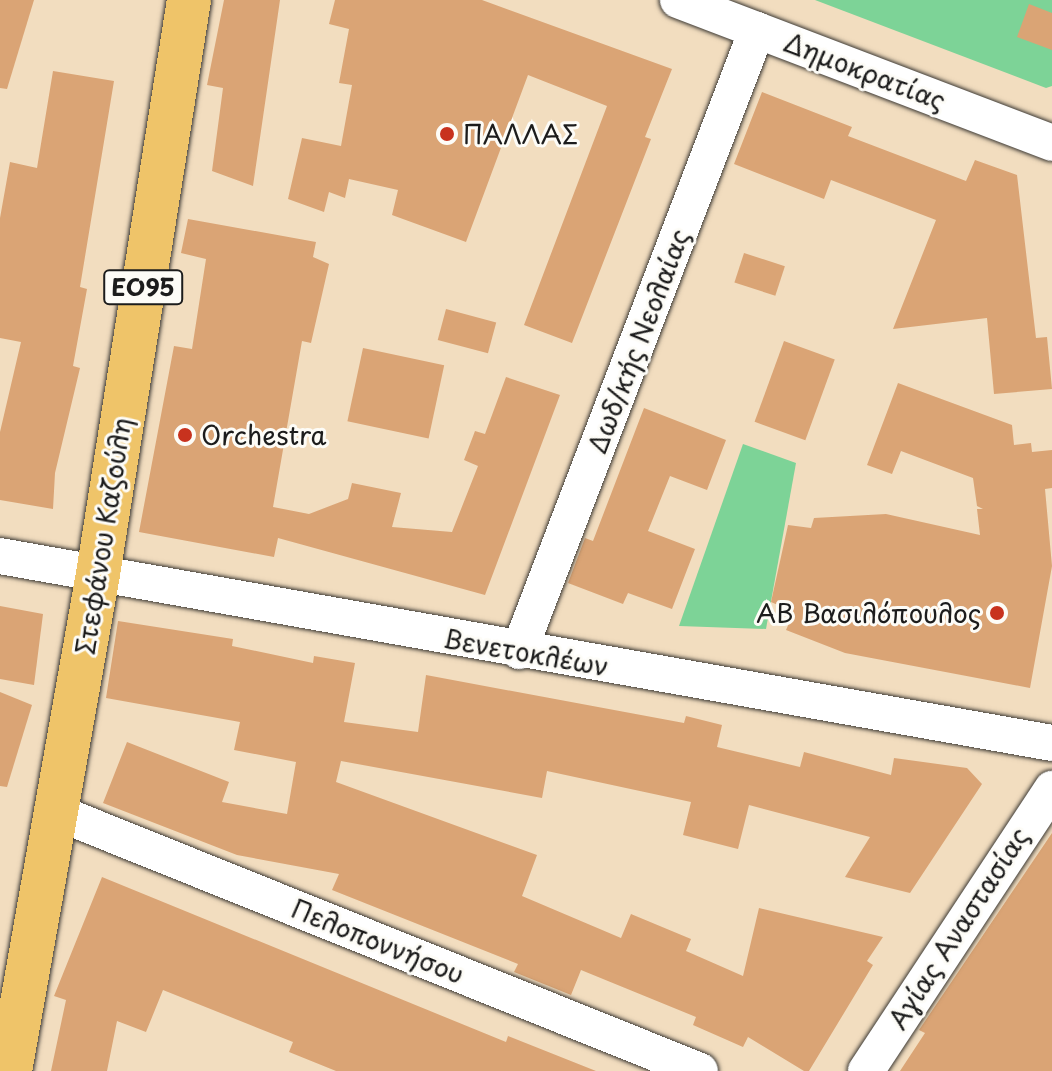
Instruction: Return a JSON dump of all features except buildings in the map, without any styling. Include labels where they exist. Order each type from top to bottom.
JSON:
[{"type":"main road","name":"Στεφάνου Καζούλη","points":[[10,1071],[98,574],[189,0]]},
{"type":"street","name":"Δημοκρατίας","points":[[678,0],[1052,143]]},
{"type":"street","name":"Δωδ/κής Νεολαίας","points":[[519,651],[757,30]]},
{"type":"street","name":"Βενετοκλέων","points":[[0,556],[519,651],[1052,743]]},
{"type":"street","name":"Αγίας Αναστασίας","points":[[866,1071],[1052,789]]},
{"type":"street","name":"Πελοποννήσου","points":[[56,812],[700,1071]]},
{"type":"green space","points":[[815,0],[1052,0],[1052,86],[1046,88]]},
{"type":"green space","points":[[743,444],[796,463],[766,629],[679,626]]},
{"type":"place","name":"ΠΑΛΛΑΣ","points":[[447,134]]},
{"type":"place","name":"Orchestra","points":[[185,435]]},
{"type":"place","name":"AB Βασιλόπουλος","points":[[997,613]]}]
